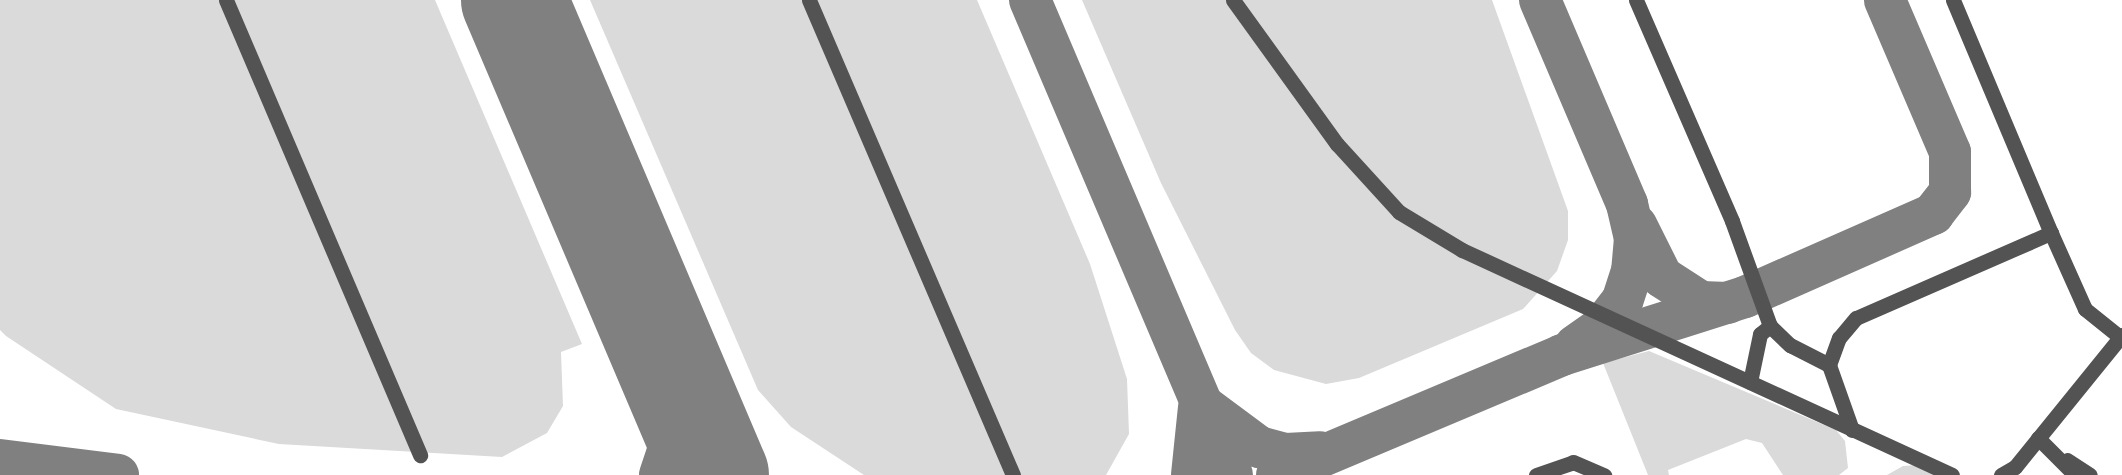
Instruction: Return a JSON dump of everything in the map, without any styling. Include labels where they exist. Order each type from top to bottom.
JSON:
[{"type":"lane","points":[[226,0],[420,455]]},
{"type":"lane","points":[[809,0],[1013,475]]},
{"type":"lane","points":[[1233,0],[1337,144],[1399,212],[1462,250],[1952,475]]},
{"type":"lane","points":[[1636,0],[1732,221],[1770,326],[1790,345],[1829,364]]},
{"type":"lane","points":[[1953,0],[2085,309],[2121,336],[2009,473]]},
{"type":"lane","points":[[1852,430],[1829,364],[1839,338],[1856,318],[2051,233]]},
{"type":"lane","points":[[1750,382],[1760,334],[1770,326]]},
{"type":"lane","points":[[2038,438],[2090,475]]},
{"type":"lane","points":[[2058,454],[2075,475]]},
{"type":"lane","points":[[1536,475],[1573,462],[1604,475]]},
{"type":"shaded area","points":[[0,0],[435,0],[582,344],[561,352],[563,406],[547,433],[502,457],[279,444],[116,409],[6,336],[0,330]]},
{"type":"shaded area","points":[[590,0],[977,0],[1090,264],[1127,379],[1129,434],[1106,475],[864,475],[791,427],[758,390]]},
{"type":"shaded area","points":[[1082,0],[1492,0],[1568,211],[1568,240],[1557,271],[1523,309],[1359,378],[1326,384],[1274,370],[1251,353],[1235,330],[1161,183]]},
{"type":"shaded area","points":[[1649,351],[1836,430],[1845,441],[1848,468],[1839,475],[1783,475],[1762,443],[1746,439],[1668,470],[1669,475],[1648,475],[1603,363]]},
{"type":"shaded area","points":[[1918,465],[1935,475],[1887,475],[1903,466]]},
{"type":"taxiway","points":[[1030,0],[1232,475]]},
{"type":"taxiway","points":[[1540,0],[1627,204],[1635,238],[1632,271],[1622,301],[1602,327],[1575,346]]},
{"type":"taxiway","points":[[1277,475],[1562,355],[1745,297],[1933,214],[1950,192],[1950,152],[1885,0]]},
{"type":"taxiway","points":[[1636,225],[1662,277],[1701,302],[1728,303]]},
{"type":"taxiway","points":[[660,475],[676,427],[673,374]]},
{"type":"taxiway","points":[[1192,475],[1199,407]]},
{"type":"taxiway","points":[[1205,407],[1259,447],[1286,454],[1320,452]]},
{"type":"taxiway","points":[[707,454],[723,475]]},
{"type":"taxiway","points":[[0,460],[118,475]]},
{"type":"runway","points":[[514,0],[716,475]]}]
